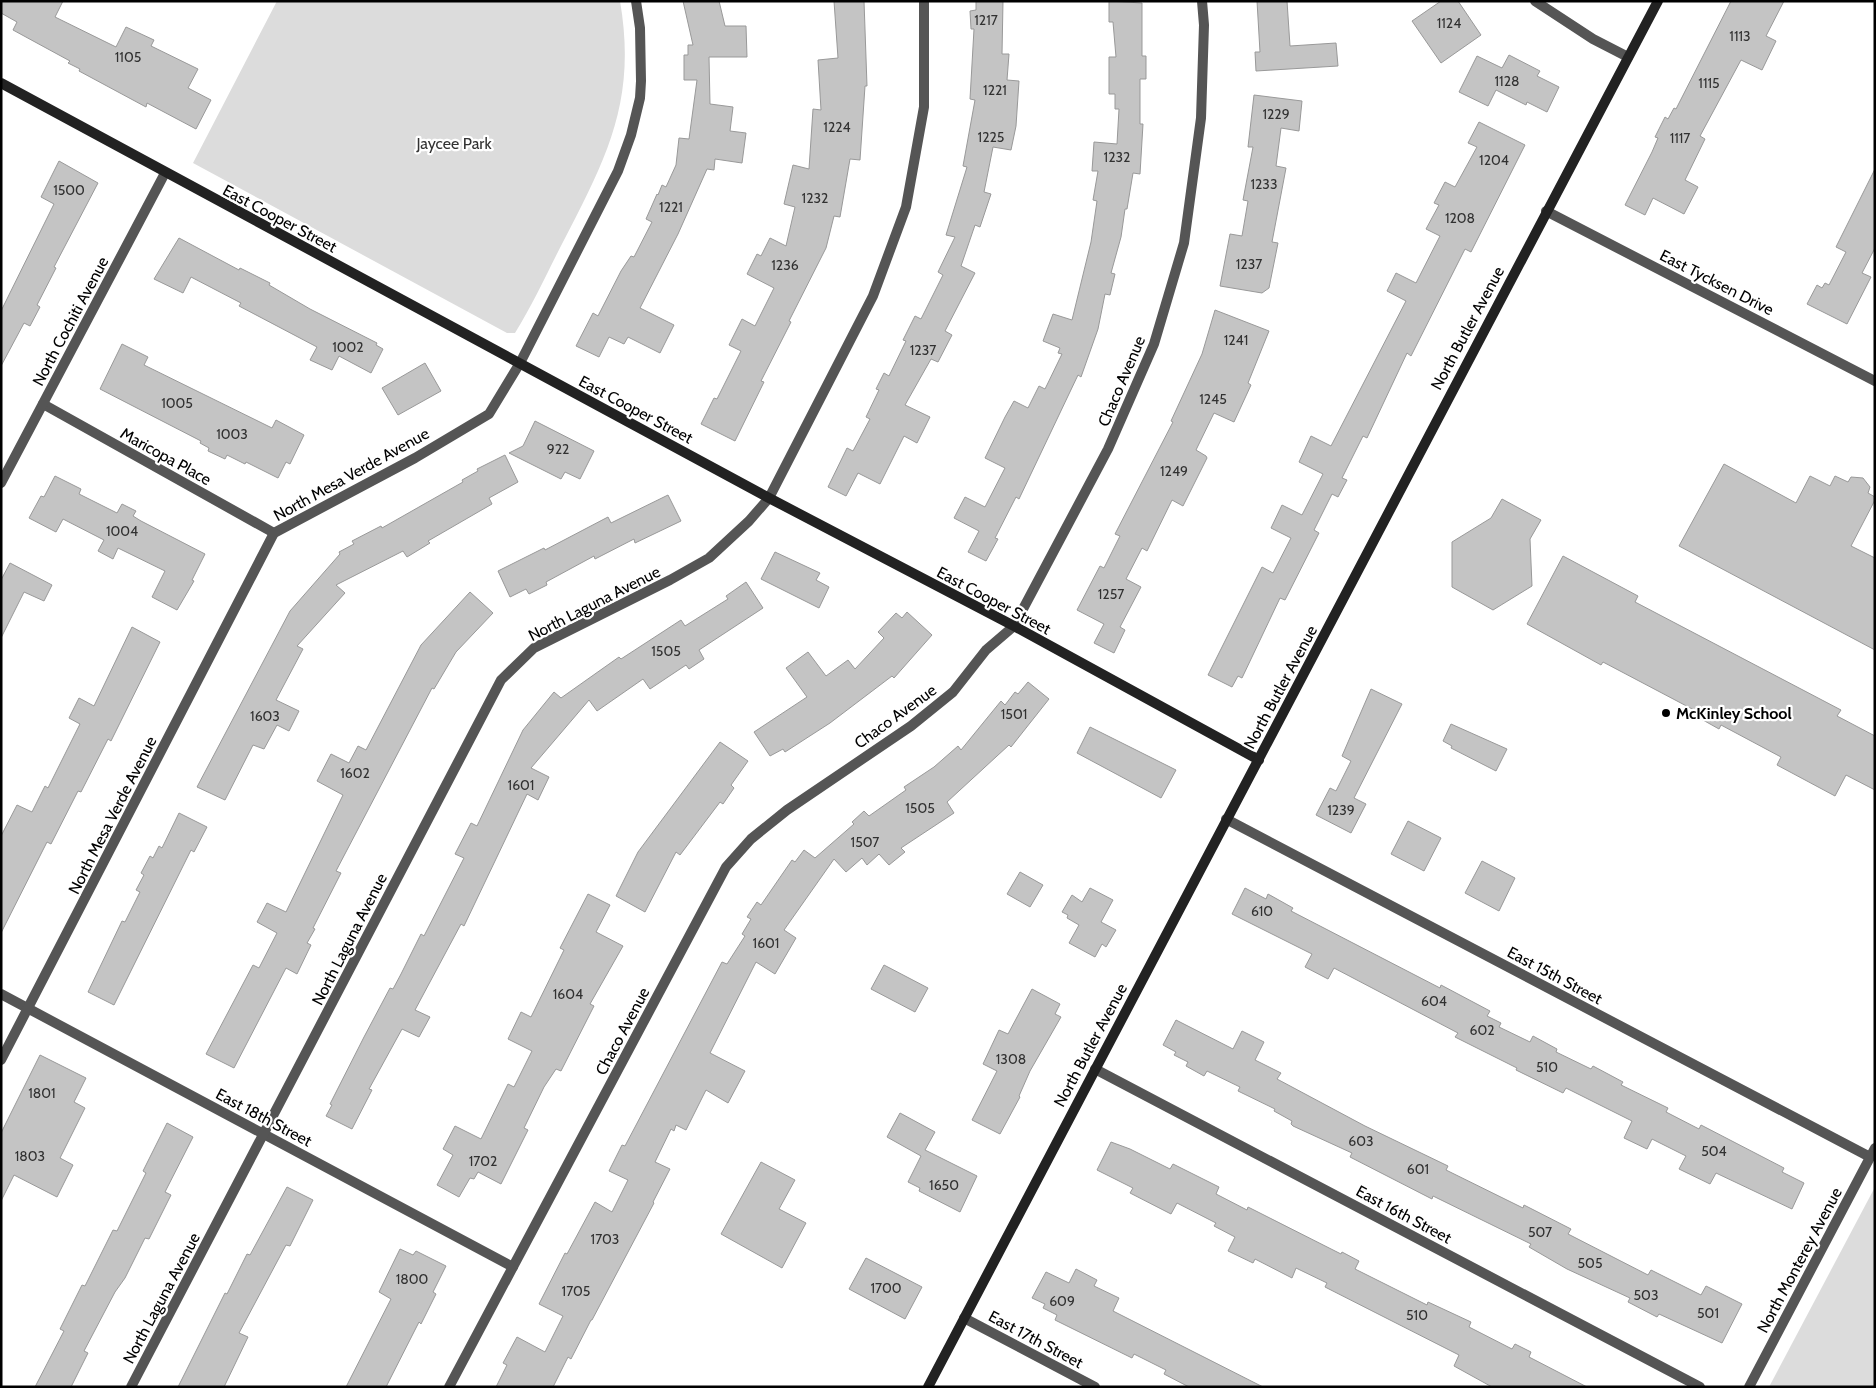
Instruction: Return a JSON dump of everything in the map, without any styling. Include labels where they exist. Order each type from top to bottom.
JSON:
[{"type":"main road","name":"North Butler Avenue","points":[[928,1387],[1658,1]]},
{"type":"main road","name":"East Cooper Street","points":[[1,83],[768,498],[1014,626],[1259,760]]},
{"type":"street","name":"North Mesa Verde Avenue","points":[[1,1060],[274,534],[414,458],[489,414],[520,363],[618,171],[631,135],[640,98],[641,81],[640,28],[636,1]]},
{"type":"street","name":"North Laguna Avenue","points":[[131,1387],[500,680],[534,648],[710,558],[749,521],[768,498],[873,296],[906,207],[924,107],[924,1]]},
{"type":"street","name":"Chaco Avenue","points":[[449,1387],[726,867],[751,839],[787,810],[910,726],[953,692],[986,650],[1014,626],[1108,449],[1154,344],[1182,252],[1202,118],[1204,25],[1202,1]]},
{"type":"street","points":[[1535,1],[1593,39],[1628,57]]},
{"type":"street","name":"North Cochiti Avenue","points":[[1,483],[165,173]]},
{"type":"street","name":"East Tycksen Drive","points":[[1546,211],[1874,379]]},
{"type":"street","name":"Maricopa Place","points":[[43,404],[274,534]]},
{"type":"street","name":"East 15th Street","points":[[1226,819],[1870,1157]]},
{"type":"street","name":"East 18th Street","points":[[1,994],[513,1267]]},
{"type":"street","name":"East 16th Street","points":[[1095,1069],[1700,1387]]},
{"type":"street","name":"North Monterey Avenue","points":[[1749,1387],[1875,1148]]},
{"type":"street","name":"East 17th Street","points":[[964,1318],[1095,1387]]},
{"type":"green space","name":"Jaycee Park","points":[[277,1],[620,1],[624,36],[624,68],[621,98],[614,127],[593,182],[534,300],[515,333],[507,333],[193,163]]},
{"type":"green space","points":[[1875,1187],[1875,1387],[1769,1387]]},
{"type":"building","points":[[1,1],[63,1],[55,17],[116,47],[126,27],[154,40],[151,46],[198,69],[188,88],[211,100],[196,129],[147,103],[146,107],[79,71],[80,69],[68,63],[70,61],[13,30],[17,22],[1,13]]},
{"type":"building","points":[[683,1],[719,1],[725,26],[746,26],[747,57],[709,57],[710,104],[733,107],[730,131],[746,133],[742,163],[715,159],[714,170],[707,169],[678,234],[640,308],[674,325],[660,353],[628,337],[624,344],[609,337],[599,357],[576,346],[593,313],[598,316],[621,271],[631,256],[634,257],[652,222],[646,219],[662,185],[666,187],[676,165],[679,138],[689,139],[697,80],[684,80],[684,55],[688,55],[688,45],[693,45]]},
{"type":"building","points":[[834,1],[864,1],[867,86],[865,86],[860,160],[850,159],[840,217],[834,216],[826,248],[789,321],[791,322],[761,381],[764,382],[735,441],[701,424],[714,398],[717,399],[741,351],[729,345],[742,319],[755,326],[774,288],[747,274],[757,254],[761,256],[770,238],[786,246],[795,207],[784,204],[793,165],[809,169],[813,109],[821,110],[818,60],[838,58]]},
{"type":"building","points":[[976,1],[1003,1],[1002,54],[1009,54],[1007,80],[1019,81],[1016,126],[1011,150],[993,147],[984,192],[991,194],[980,227],[975,225],[961,266],[975,273],[945,331],[952,335],[938,362],[931,359],[905,405],[930,417],[917,443],[904,436],[880,484],[858,473],[846,496],[828,487],[847,448],[853,451],[870,419],[866,417],[879,390],[876,389],[884,373],[889,376],[906,341],[903,340],[915,316],[921,319],[943,275],[938,272],[955,237],[946,235],[967,167],[963,166],[975,100],[970,99],[974,29],[971,29],[970,11],[976,10]]},
{"type":"building","points":[[1109,1],[1142,3],[1142,56],[1146,56],[1146,79],[1140,79],[1140,124],[1143,124],[1140,174],[1133,173],[1121,237],[1111,273],[1115,274],[1110,295],[1105,294],[1098,329],[1081,377],[1078,375],[1019,499],[1016,497],[995,538],[998,539],[986,561],[968,552],[979,531],[954,518],[965,497],[985,507],[1005,468],[985,458],[1005,417],[1014,401],[1028,408],[1039,386],[1045,389],[1062,354],[1058,353],[1060,348],[1043,341],[1053,314],[1072,320],[1091,242],[1097,201],[1093,200],[1098,171],[1092,171],[1094,142],[1117,144],[1119,109],[1115,109],[1115,94],[1109,94],[1109,57],[1116,57],[1113,22],[1109,22]]},
{"type":"building","points":[[1257,1],[1287,1],[1290,46],[1336,43],[1338,66],[1256,71],[1255,52],[1260,52]]},
{"type":"building","points":[[1441,1],[1458,1],[1481,35],[1441,63],[1412,21]]},
{"type":"building","points":[[1731,1],[1784,1],[1766,36],[1776,41],[1762,70],[1741,60],[1700,136],[1705,139],[1685,180],[1698,187],[1684,214],[1653,198],[1645,215],[1625,205],[1652,152],[1658,138],[1655,137],[1665,117],[1668,119],[1674,108],[1676,109]]},
{"type":"building","points":[[1509,55],[1540,71],[1537,76],[1559,87],[1547,112],[1527,102],[1526,105],[1496,90],[1488,106],[1459,92],[1477,56],[1502,68]]},
{"type":"building","points":[[1254,95],[1302,101],[1299,131],[1281,128],[1276,166],[1286,168],[1272,242],[1278,243],[1269,288],[1262,293],[1220,286],[1230,234],[1242,236],[1248,201],[1243,200],[1253,147],[1248,147]]},
{"type":"building","points":[[1479,122],[1525,145],[1471,252],[1465,249],[1411,356],[1407,353],[1367,438],[1363,436],[1342,478],[1347,480],[1338,497],[1332,494],[1314,530],[1319,533],[1285,600],[1280,598],[1242,678],[1238,676],[1232,687],[1208,675],[1262,567],[1273,573],[1291,538],[1271,528],[1282,505],[1302,515],[1323,474],[1299,462],[1311,436],[1331,446],[1406,301],[1387,291],[1396,273],[1416,283],[1440,236],[1426,229],[1439,205],[1434,203],[1445,182],[1455,187],[1477,147],[1468,143]]},
{"type":"building","points":[[59,161],[98,183],[54,267],[56,268],[37,305],[40,307],[30,326],[24,323],[1,366],[1,311],[54,204],[41,197]]},
{"type":"building","points":[[1875,169],[1875,248],[1862,273],[1871,277],[1847,324],[1807,304],[1817,285],[1822,288],[1825,283],[1829,285],[1846,252],[1836,247]]},
{"type":"building","points":[[179,238],[239,270],[240,268],[270,283],[269,285],[310,309],[377,343],[376,345],[383,349],[371,373],[339,356],[332,370],[310,360],[317,347],[239,306],[241,303],[191,277],[183,293],[154,279]]},
{"type":"building","points":[[1215,310],[1269,331],[1248,383],[1251,385],[1234,422],[1214,413],[1196,450],[1207,458],[1183,506],[1172,500],[1147,551],[1142,548],[1126,579],[1141,587],[1120,627],[1125,630],[1114,653],[1094,643],[1104,624],[1077,610],[1100,566],[1104,568],[1120,536],[1115,534],[1173,422],[1171,421],[1202,354]]},
{"type":"building","points":[[122,344],[148,357],[144,365],[272,428],[276,420],[304,435],[290,464],[286,462],[278,478],[227,455],[225,459],[208,451],[209,448],[200,443],[201,441],[100,389]]},
{"type":"building","points":[[425,363],[441,391],[398,415],[382,388]]},
{"type":"building","points":[[535,421],[594,451],[580,479],[565,472],[561,479],[509,453],[523,446]]},
{"type":"building","points":[[505,455],[518,482],[489,498],[492,504],[428,541],[430,543],[407,557],[403,551],[336,585],[345,593],[297,646],[303,649],[276,700],[299,711],[289,731],[277,725],[264,749],[253,745],[225,800],[197,787],[290,611],[340,554],[339,552],[354,544],[352,541],[381,526],[382,528],[463,482],[462,480],[478,471],[477,469]]},
{"type":"building","points":[[1724,464],[1796,503],[1810,476],[1830,486],[1835,476],[1848,482],[1851,477],[1863,478],[1870,487],[1868,493],[1875,497],[1875,500],[1851,546],[1875,558],[1875,650],[1679,546]]},
{"type":"building","points":[[55,476],[81,489],[79,494],[117,513],[122,504],[136,511],[133,516],[141,521],[205,554],[192,580],[194,581],[177,610],[152,597],[165,571],[118,548],[113,559],[98,551],[104,540],[63,519],[56,532],[29,518],[41,496],[44,497]]},
{"type":"building","points":[[668,495],[681,521],[635,543],[634,539],[595,559],[594,556],[546,582],[547,585],[529,594],[526,589],[510,597],[498,571],[544,548],[545,550],[608,517],[611,523]]},
{"type":"building","points":[[1502,499],[1541,520],[1530,539],[1532,586],[1493,610],[1452,587],[1452,542],[1491,518]]},
{"type":"building","points":[[775,552],[820,573],[816,580],[829,587],[819,608],[761,579]]},
{"type":"building","points":[[1563,556],[1638,596],[1635,602],[1841,710],[1837,716],[1875,736],[1875,790],[1846,775],[1835,796],[1777,765],[1781,757],[1721,725],[1719,729],[1694,715],[1696,711],[1603,662],[1601,665],[1527,624]]},
{"type":"building","points":[[10,563],[52,585],[44,601],[24,592],[1,638],[1,580]]},
{"type":"building","points":[[746,582],[763,608],[699,650],[704,659],[689,669],[686,665],[650,689],[643,679],[597,711],[589,700],[531,768],[549,777],[538,800],[527,794],[464,926],[461,924],[415,1010],[430,1017],[419,1037],[402,1029],[369,1089],[372,1090],[352,1129],[326,1116],[332,1105],[330,1104],[390,988],[393,989],[421,934],[424,936],[464,858],[455,854],[471,823],[477,826],[523,730],[554,692],[561,698],[619,657],[621,659],[681,620],[685,626],[728,599],[726,596]]},
{"type":"building","points":[[470,592],[493,613],[456,652],[434,689],[432,688],[336,871],[341,873],[313,928],[315,929],[307,943],[311,945],[297,974],[286,968],[234,1068],[206,1054],[253,965],[259,968],[277,933],[257,922],[267,903],[286,912],[343,795],[317,781],[331,754],[349,763],[358,746],[366,750],[421,645]]},
{"type":"building","points":[[907,612],[932,635],[894,678],[892,676],[830,723],[785,752],[783,749],[770,756],[754,732],[807,697],[786,668],[808,652],[826,676],[848,660],[855,669],[884,638],[878,632],[896,613],[902,618]]},
{"type":"building","points":[[132,627],[160,642],[111,741],[108,739],[81,792],[78,791],[51,844],[47,842],[1,933],[1,836],[17,805],[32,812],[45,786],[48,788],[80,724],[69,718],[79,698],[94,706]]},
{"type":"building","points":[[1028,682],[1049,699],[1011,747],[1009,745],[947,802],[954,813],[901,848],[905,852],[889,865],[879,854],[867,865],[862,858],[846,872],[834,859],[784,930],[796,938],[775,974],[756,962],[710,1053],[745,1071],[728,1103],[706,1090],[686,1130],[676,1125],[674,1131],[671,1129],[655,1162],[670,1169],[592,1320],[571,1359],[568,1357],[553,1387],[496,1387],[507,1365],[503,1363],[517,1337],[545,1352],[563,1316],[539,1304],[565,1253],[567,1254],[595,1202],[612,1212],[628,1180],[609,1171],[622,1145],[625,1146],[722,962],[727,964],[745,936],[742,934],[751,919],[747,917],[757,902],[761,905],[792,860],[795,862],[804,850],[815,858],[854,824],[852,822],[864,811],[869,816],[906,790],[904,787],[934,767],[958,746],[961,750],[1001,701],[1005,705],[1015,692],[1018,694]]},
{"type":"building","points":[[1371,689],[1402,704],[1354,798],[1366,804],[1351,833],[1316,815],[1330,788],[1336,791],[1351,761],[1342,756]]},
{"type":"building","points":[[1451,724],[1507,749],[1496,771],[1451,748],[1452,746],[1443,741]]},
{"type":"building","points":[[1090,727],[1176,770],[1161,798],[1077,753]]},
{"type":"building","points":[[720,742],[748,761],[731,785],[734,788],[723,804],[720,802],[680,855],[676,852],[645,912],[616,896],[638,852]]},
{"type":"building","points":[[179,813],[207,827],[194,852],[191,850],[114,1005],[88,992],[122,921],[125,922],[140,892],[136,890],[144,875],[141,873],[150,856],[153,858],[159,846],[162,848]]},
{"type":"building","points":[[1408,821],[1441,838],[1424,871],[1391,854]]},
{"type":"building","points":[[1482,861],[1515,878],[1499,911],[1465,893]]},
{"type":"building","points":[[1020,872],[1043,885],[1030,907],[1007,894]]},
{"type":"building","points":[[1090,888],[1113,900],[1101,922],[1116,930],[1106,947],[1102,944],[1095,957],[1069,943],[1079,925],[1067,918],[1068,915],[1062,912],[1072,895],[1082,902]]},
{"type":"building","points":[[1245,888],[1266,899],[1268,894],[1293,908],[1291,911],[1440,988],[1441,985],[1490,1011],[1487,1016],[1501,1023],[1499,1027],[1530,1042],[1533,1036],[1557,1049],[1556,1052],[1591,1069],[1593,1066],[1623,1082],[1621,1085],[1668,1108],[1666,1112],[1699,1129],[1701,1125],[1784,1168],[1782,1172],[1804,1183],[1792,1209],[1716,1173],[1710,1184],[1679,1169],[1686,1156],[1652,1139],[1647,1149],[1624,1138],[1632,1121],[1566,1088],[1563,1093],[1516,1070],[1517,1068],[1455,1037],[1458,1033],[1334,968],[1328,979],[1305,967],[1312,954],[1232,914]]},
{"type":"building","points":[[588,894],[610,905],[596,932],[623,946],[590,1004],[594,1006],[561,1071],[556,1069],[544,1087],[524,1128],[528,1130],[501,1184],[478,1172],[474,1179],[470,1178],[459,1197],[437,1185],[453,1155],[443,1149],[455,1126],[481,1139],[508,1084],[514,1087],[532,1051],[508,1039],[521,1012],[531,1017],[564,950],[560,948]]},
{"type":"building","points":[[884,965],[928,988],[915,1012],[871,989]]},
{"type":"building","points":[[1032,989],[1060,1004],[1055,1014],[1061,1017],[1030,1071],[1020,1097],[1000,1134],[972,1120],[997,1071],[983,1064],[999,1030],[1008,1034]]},
{"type":"building","points":[[1176,1020],[1233,1049],[1242,1031],[1264,1042],[1255,1060],[1281,1073],[1277,1079],[1365,1126],[1448,1166],[1446,1170],[1523,1208],[1524,1205],[1571,1229],[1568,1234],[1648,1275],[1651,1270],[1701,1295],[1706,1286],[1742,1304],[1722,1343],[1659,1314],[1657,1317],[1628,1302],[1630,1298],[1567,1269],[1529,1247],[1531,1244],[1433,1196],[1432,1199],[1350,1157],[1352,1153],[1293,1126],[1291,1124],[1292,1121],[1274,1111],[1275,1109],[1238,1091],[1240,1087],[1207,1071],[1204,1076],[1186,1066],[1188,1062],[1174,1055],[1176,1052],[1163,1045]]},
{"type":"building","points":[[40,1055],[86,1078],[74,1102],[85,1108],[60,1158],[73,1165],[57,1197],[14,1175],[1,1201],[1,1133]]},
{"type":"building","points":[[900,1113],[935,1132],[925,1150],[977,1176],[960,1212],[919,1191],[920,1188],[908,1182],[921,1156],[887,1137]]},
{"type":"building","points":[[167,1123],[193,1137],[165,1192],[171,1195],[149,1239],[145,1238],[125,1278],[115,1292],[84,1351],[88,1353],[71,1387],[35,1387],[64,1331],[60,1329],[82,1285],[85,1286],[113,1230],[117,1231],[146,1173],[143,1171]]},
{"type":"building","points":[[1111,1142],[1130,1149],[1170,1169],[1173,1164],[1219,1187],[1216,1194],[1247,1210],[1248,1207],[1341,1254],[1342,1252],[1359,1261],[1355,1269],[1427,1305],[1428,1302],[1471,1322],[1469,1327],[1512,1349],[1515,1344],[1531,1352],[1529,1357],[1587,1387],[1492,1387],[1454,1366],[1459,1355],[1325,1287],[1327,1283],[1296,1268],[1292,1278],[1255,1259],[1253,1263],[1228,1251],[1235,1237],[1214,1226],[1216,1223],[1177,1203],[1171,1214],[1130,1193],[1133,1188],[1097,1170]]},
{"type":"building","points":[[761,1162],[795,1180],[779,1209],[806,1223],[782,1268],[721,1234]]},
{"type":"building","points":[[287,1187],[313,1200],[290,1246],[286,1245],[239,1333],[248,1337],[224,1387],[178,1387],[225,1293],[227,1294],[247,1254],[250,1255]]},
{"type":"building","points":[[400,1249],[413,1255],[416,1251],[446,1266],[433,1292],[436,1294],[421,1324],[419,1322],[386,1387],[346,1387],[391,1299],[379,1292]]},
{"type":"building","points":[[866,1258],[922,1287],[905,1319],[849,1289]]},
{"type":"building","points":[[1076,1269],[1097,1280],[1094,1286],[1119,1298],[1113,1311],[1263,1387],[1189,1387],[1164,1374],[1166,1370],[1134,1354],[1132,1358],[1055,1320],[1057,1315],[1043,1308],[1045,1304],[1032,1298],[1046,1272],[1069,1283]]},
{"type":"place","name":"McKinley School","points":[[1666,713]]}]
